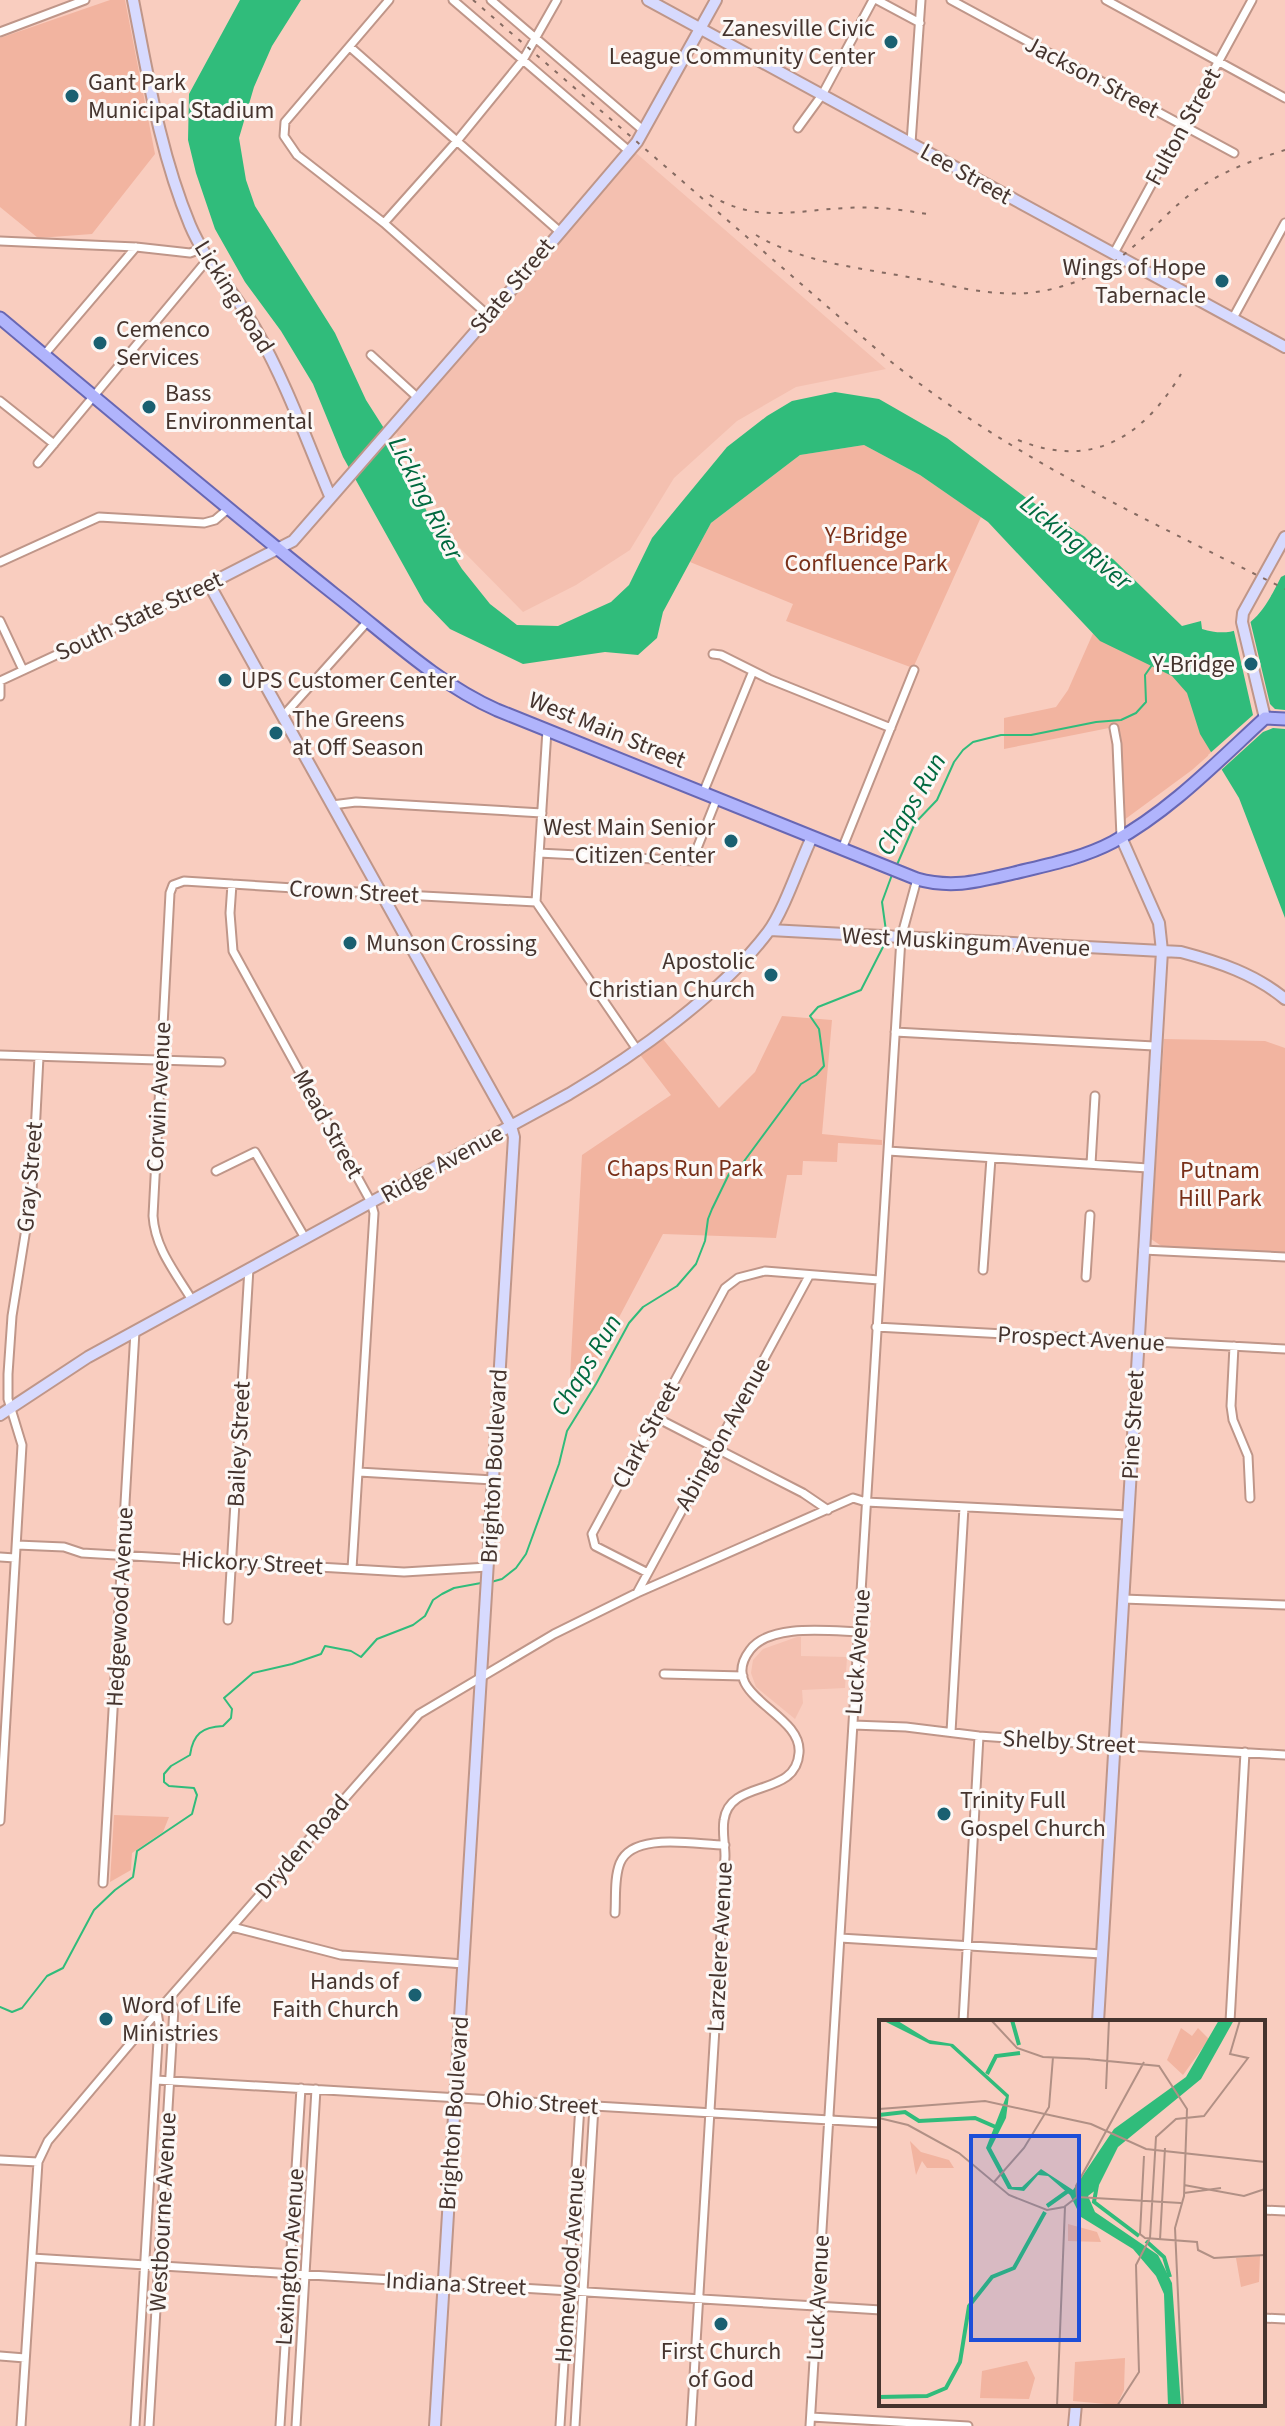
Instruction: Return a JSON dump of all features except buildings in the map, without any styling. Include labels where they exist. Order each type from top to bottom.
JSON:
[{"type":"main road","name":"West Main Street","points":[[0,318],[278,549],[461,693],[917,879],[948,885],[978,882],[1062,861],[1121,837],[1198,778],[1265,718]]},
{"type":"main road","points":[[1265,718],[1285,719]]},
{"type":"street","points":[[0,32],[85,0]]},
{"type":"street","name":"Licking Road","points":[[133,0],[163,148],[175,186],[201,249],[254,325],[283,380],[301,428],[333,492]]},
{"type":"street","points":[[389,0],[285,122],[284,136],[297,155],[384,223],[489,316]]},
{"type":"street","points":[[453,0],[629,151]]},
{"type":"street","points":[[491,0],[644,131]]},
{"type":"street","points":[[384,223],[523,60],[557,0]]},
{"type":"street","name":"Lee Street","points":[[648,0],[1285,347]]},
{"type":"street","name":"State Street","points":[[278,549],[293,541],[629,151],[644,131],[716,0]]},
{"type":"street","points":[[798,128],[822,95],[875,0],[920,23]]},
{"type":"street","points":[[911,143],[921,0]]},
{"type":"street","name":"Jackson Street","points":[[951,0],[1234,153]]},
{"type":"street","points":[[1106,0],[1285,98]]},
{"type":"street","name":"Fulton Street","points":[[1114,253],[1252,0]]},
{"type":"street","points":[[350,47],[559,231]]},
{"type":"street","points":[[1233,318],[1285,223]]},
{"type":"street","points":[[0,241],[136,247],[190,253],[201,249]]},
{"type":"street","points":[[44,355],[136,247]]},
{"type":"street","points":[[38,463],[208,259]]},
{"type":"street","points":[[371,355],[417,397]]},
{"type":"street","points":[[0,401],[54,444]]},
{"type":"street","points":[[0,562],[99,517],[204,523],[215,520],[229,508]]},
{"type":"street","points":[[1265,718],[1242,622],[1250,597],[1285,537]]},
{"type":"street","name":"South State Street","points":[[0,681],[278,549]]},
{"type":"street","name":"Brighton Boulevard","points":[[209,584],[511,1126],[514,1137],[435,2426]]},
{"type":"street","points":[[0,621],[23,670]]},
{"type":"street","points":[[283,716],[368,621]]},
{"type":"street","points":[[713,654],[891,728]]},
{"type":"street","points":[[842,849],[914,670]]},
{"type":"street","points":[[703,793],[753,671]]},
{"type":"street","points":[[0,681],[0,696]]},
{"type":"street","points":[[1114,728],[1121,837]]},
{"type":"street","points":[[547,730],[536,902],[638,1051]]},
{"type":"street","points":[[539,853],[692,861],[717,798]]},
{"type":"street","points":[[332,805],[356,802],[542,813]]},
{"type":"street","name":"Ridge Avenue","points":[[5,1412],[81,1361],[511,1126],[638,1051],[730,973],[770,930],[812,837]]},
{"type":"street","name":"Pine Street","points":[[1098,2020],[1162,951],[1159,923],[1121,837]]},
{"type":"street","name":"Luck Avenue","points":[[810,2421],[895,1032],[896,938],[917,879]]},
{"type":"street","name":"Crown Street","points":[[173,885],[184,881],[536,902]]},
{"type":"street","name":"Mead Street","points":[[232,884],[230,913],[233,951],[371,1202],[374,1213],[352,1569]]},
{"type":"street","name":"Corwin Avenue","points":[[173,885],[170,893],[160,1062],[154,1234],[192,1300]]},
{"type":"street","name":"West Muskingum Avenue","points":[[770,930],[1181,952],[1245,973],[1270,986],[1285,999]]},
{"type":"street","points":[[895,1032],[1154,1046]]},
{"type":"street","points":[[0,1055],[221,1062]]},
{"type":"street","name":"Gray Street","points":[[0,1821],[22,1445],[5,1412],[12,1316],[32,1191],[39,1057]]},
{"type":"street","points":[[1091,1164],[1095,1096]]},
{"type":"street","points":[[888,1151],[1148,1168]]},
{"type":"street","points":[[216,1171],[255,1152],[305,1238]]},
{"type":"street","points":[[983,1270],[991,1158]]},
{"type":"street","points":[[1086,1277],[1090,1215]]},
{"type":"street","points":[[1143,1250],[1285,1257]]},
{"type":"street","name":"Bailey Street","points":[[228,1620],[249,1268]]},
{"type":"street","name":"Clark Street","points":[[646,1572],[595,1546],[592,1534],[721,1294],[738,1278],[765,1271],[809,1276]]},
{"type":"street","points":[[809,1276],[879,1280]]},
{"type":"street","name":"Abington Avenue","points":[[637,1593],[809,1276]]},
{"type":"street","name":"Prospect Avenue","points":[[876,1327],[1285,1349]]},
{"type":"street","name":"Hedgewood Avenue","points":[[103,1883],[135,1331]]},
{"type":"street","points":[[1234,1346],[1231,1406],[1233,1420],[1248,1456],[1250,1498]]},
{"type":"street","points":[[655,1417],[816,1500],[828,1510]]},
{"type":"street","points":[[359,1472],[493,1480]]},
{"type":"street","name":"Dryden Road","points":[[21,2426],[38,2162],[48,2141],[419,1714],[554,1634],[637,1593],[853,1498],[866,1502],[1128,1515]]},
{"type":"street","points":[[951,1732],[964,1507]]},
{"type":"street","name":"Hickory Street","points":[[17,1545],[122,1555],[352,1569],[488,1571]]},
{"type":"street","points":[[0,1557],[15,1558]]},
{"type":"street","points":[[1123,1599],[1285,1605]]},
{"type":"street","points":[[664,1674],[743,1676],[748,1653],[762,1640],[797,1630],[860,1632]]},
{"type":"street","name":"Larzelere Avenue","points":[[691,2426],[725,1845],[723,1829],[727,1809],[744,1794],[787,1777],[794,1770],[800,1749],[791,1727],[747,1689],[743,1676]]},
{"type":"street","name":"Shelby Street","points":[[853,1725],[1285,1755]]},
{"type":"street","points":[[963,2020],[979,1736]]},
{"type":"street","points":[[1230,2020],[1245,1752]]},
{"type":"street","points":[[615,1913],[619,1864],[630,1849],[650,1842],[725,1845]]},
{"type":"street","points":[[232,1927],[341,1955],[464,1964]]},
{"type":"street","points":[[840,1938],[1102,1954]]},
{"type":"street","name":"Westbourne Avenue","points":[[149,2426],[171,2081],[174,2008],[168,2000]]},
{"type":"street","name":"Westbourne Avenue","points":[[135,2426],[159,2024],[157,2012]]},
{"type":"street","name":"Ohio Street","points":[[156,2080],[879,2123]]},
{"type":"street","name":"Lexington Avenue","points":[[280,2426],[301,2088]]},
{"type":"street","name":"Lexington Avenue","points":[[296,2426],[316,2089]]},
{"type":"street","name":"Homewood Avenue","points":[[560,2426],[580,2105]]},
{"type":"street","name":"Homewood Avenue","points":[[575,2426],[594,2106]]},
{"type":"street","points":[[0,2160],[38,2162]]},
{"type":"street","points":[[1265,2210],[1285,2211]]},
{"type":"street","name":"Indiana Street","points":[[32,2258],[879,2310]]},
{"type":"street","points":[[1265,2318],[1285,2319]]},
{"type":"street","points":[[0,2356],[25,2358]]},
{"type":"street","points":[[810,2421],[968,2426]]},
{"type":"shaded area","points":[[636,153],[886,369],[796,387],[737,421],[674,478],[630,550],[576,585],[523,612],[456,544],[395,431]]},
{"type":"shaded area","points":[[801,1637],[801,1656],[847,1657],[845,1688],[802,1690],[803,1703],[795,1719],[756,1687],[751,1673],[753,1660],[763,1649]]},
{"type":"green space","name":"Gant Park Municipal Stadium","points":[[110,0],[125,0],[155,154],[92,234],[38,238],[0,207],[0,38]]},
{"type":"green space","name":"Y-Bridge Confluence Park","points":[[864,445],[920,475],[981,517],[913,668],[786,621],[793,604],[690,562],[711,523],[800,455]]},
{"type":"green space","points":[[1109,597],[1252,717],[1192,770],[1124,820],[1119,726],[1004,749],[1004,718],[1056,707],[1068,690]]},
{"type":"green space","name":"Chaps Run Park","points":[[782,1016],[832,1020],[822,1134],[882,1140],[882,1145],[838,1143],[837,1162],[803,1161],[802,1175],[787,1175],[776,1238],[663,1234],[568,1414],[582,1155],[671,1095],[641,1056],[662,1038],[719,1108],[755,1072]]},
{"type":"green space","name":"Putnam Hill Park","points":[[1164,1039],[1265,1041],[1285,1048],[1285,1252],[1163,1247],[1151,1239]]},
{"type":"green space","points":[[114,1815],[169,1817],[163,1832],[132,1853],[131,1870],[110,1882]]},
{"type":"water","name":"Licking River","points":[[240,0],[301,0],[272,46],[254,87],[239,138],[246,180],[255,206],[335,333],[366,400],[394,444],[430,518],[462,569],[490,604],[517,625],[558,626],[611,602],[629,585],[652,538],[727,447],[767,416],[792,401],[835,392],[879,399],[947,438],[1025,497],[1085,537],[1098,551],[1113,559],[1182,626],[1201,621],[1202,629],[1217,632],[1242,628],[1260,612],[1285,575],[1285,918],[1239,798],[1200,734],[1187,693],[1172,676],[1100,641],[988,522],[920,475],[864,445],[800,455],[711,523],[663,612],[657,638],[638,655],[605,652],[523,664],[450,629],[424,602],[343,457],[313,384],[281,331],[245,282],[215,229],[196,173],[188,140],[189,94]]},
{"type":"pier","name":"Y-Bridge","points":[[1250,620],[1270,704],[1275,709],[1285,710],[1285,729],[1273,728],[1263,732],[1219,772],[1208,755],[1253,715],[1233,627]]},
{"type":"waterway","name":"Chaps Run","points":[[896,867],[915,823],[937,800],[954,762],[973,742],[1001,735],[1031,735],[1121,720],[1136,713],[1146,702],[1145,675],[1152,665]]},
{"type":"waterway","name":"Chaps Run","points":[[886,931],[882,902],[893,872]]},
{"type":"waterway","name":"Chaps Run","points":[[491,1582],[502,1579],[516,1568],[526,1554],[559,1464],[567,1431],[629,1323],[643,1307],[677,1286],[696,1264],[705,1241],[708,1219],[729,1174],[742,1164],[801,1084],[824,1066],[819,1029],[810,1016],[818,1007],[861,990],[886,941]]},
{"type":"waterway","name":"Chaps Run","points":[[0,2007],[12,2012],[22,2008],[47,1976],[63,1968],[94,1910],[133,1877],[137,1851],[192,1814],[197,1795],[194,1788],[169,1786],[164,1782],[164,1774],[190,1755],[193,1742],[200,1733],[223,1726],[231,1718],[232,1709],[224,1698],[253,1673],[321,1654],[325,1646],[351,1651],[361,1657],[377,1639],[413,1625],[425,1616],[433,1600],[442,1594],[454,1588],[481,1583]]},
{"type":"railway","points":[[473,0],[889,360],[935,395],[982,427],[1081,485],[1285,589]]},
{"type":"railway","points":[[756,235],[793,252],[853,267],[985,292],[1039,292],[1077,281],[1104,268],[1205,184],[1285,150]]},
{"type":"railway","points":[[710,195],[744,210],[761,212],[869,208],[933,215]]},
{"type":"railway","points":[[1018,440],[1069,451],[1092,449],[1113,442],[1150,415],[1181,374]]},
{"type":"place","name":"Zanesville Civic League Community Center","points":[[891,42]]},
{"type":"place","name":"Gant Park Municipal Stadium","points":[[72,96]]},
{"type":"place","name":"Wings of Hope Tabernacle","points":[[1222,281]]},
{"type":"place","name":"Cemenco Services","points":[[100,343]]},
{"type":"place","name":"Bass Environmental","points":[[149,407]]},
{"type":"place","name":"Y-Bridge","points":[[1251,664]]},
{"type":"place","name":"UPS Customer Center","points":[[225,680]]},
{"type":"place","name":"The Greens at Off Season","points":[[276,733]]},
{"type":"place","name":"West Main Senior Citizen Center","points":[[731,841]]},
{"type":"place","name":"Munson Crossing","points":[[350,943]]},
{"type":"place","name":"Apostolic Christian Church","points":[[771,975]]},
{"type":"place","name":"Trinity Full Gospel Church","points":[[944,1814]]},
{"type":"place","name":"Hands of Faith Church","points":[[415,1995]]},
{"type":"place","name":"Word of Life Ministries","points":[[106,2019]]},
{"type":"place","name":"First Church of God","points":[[721,2324]]}]
